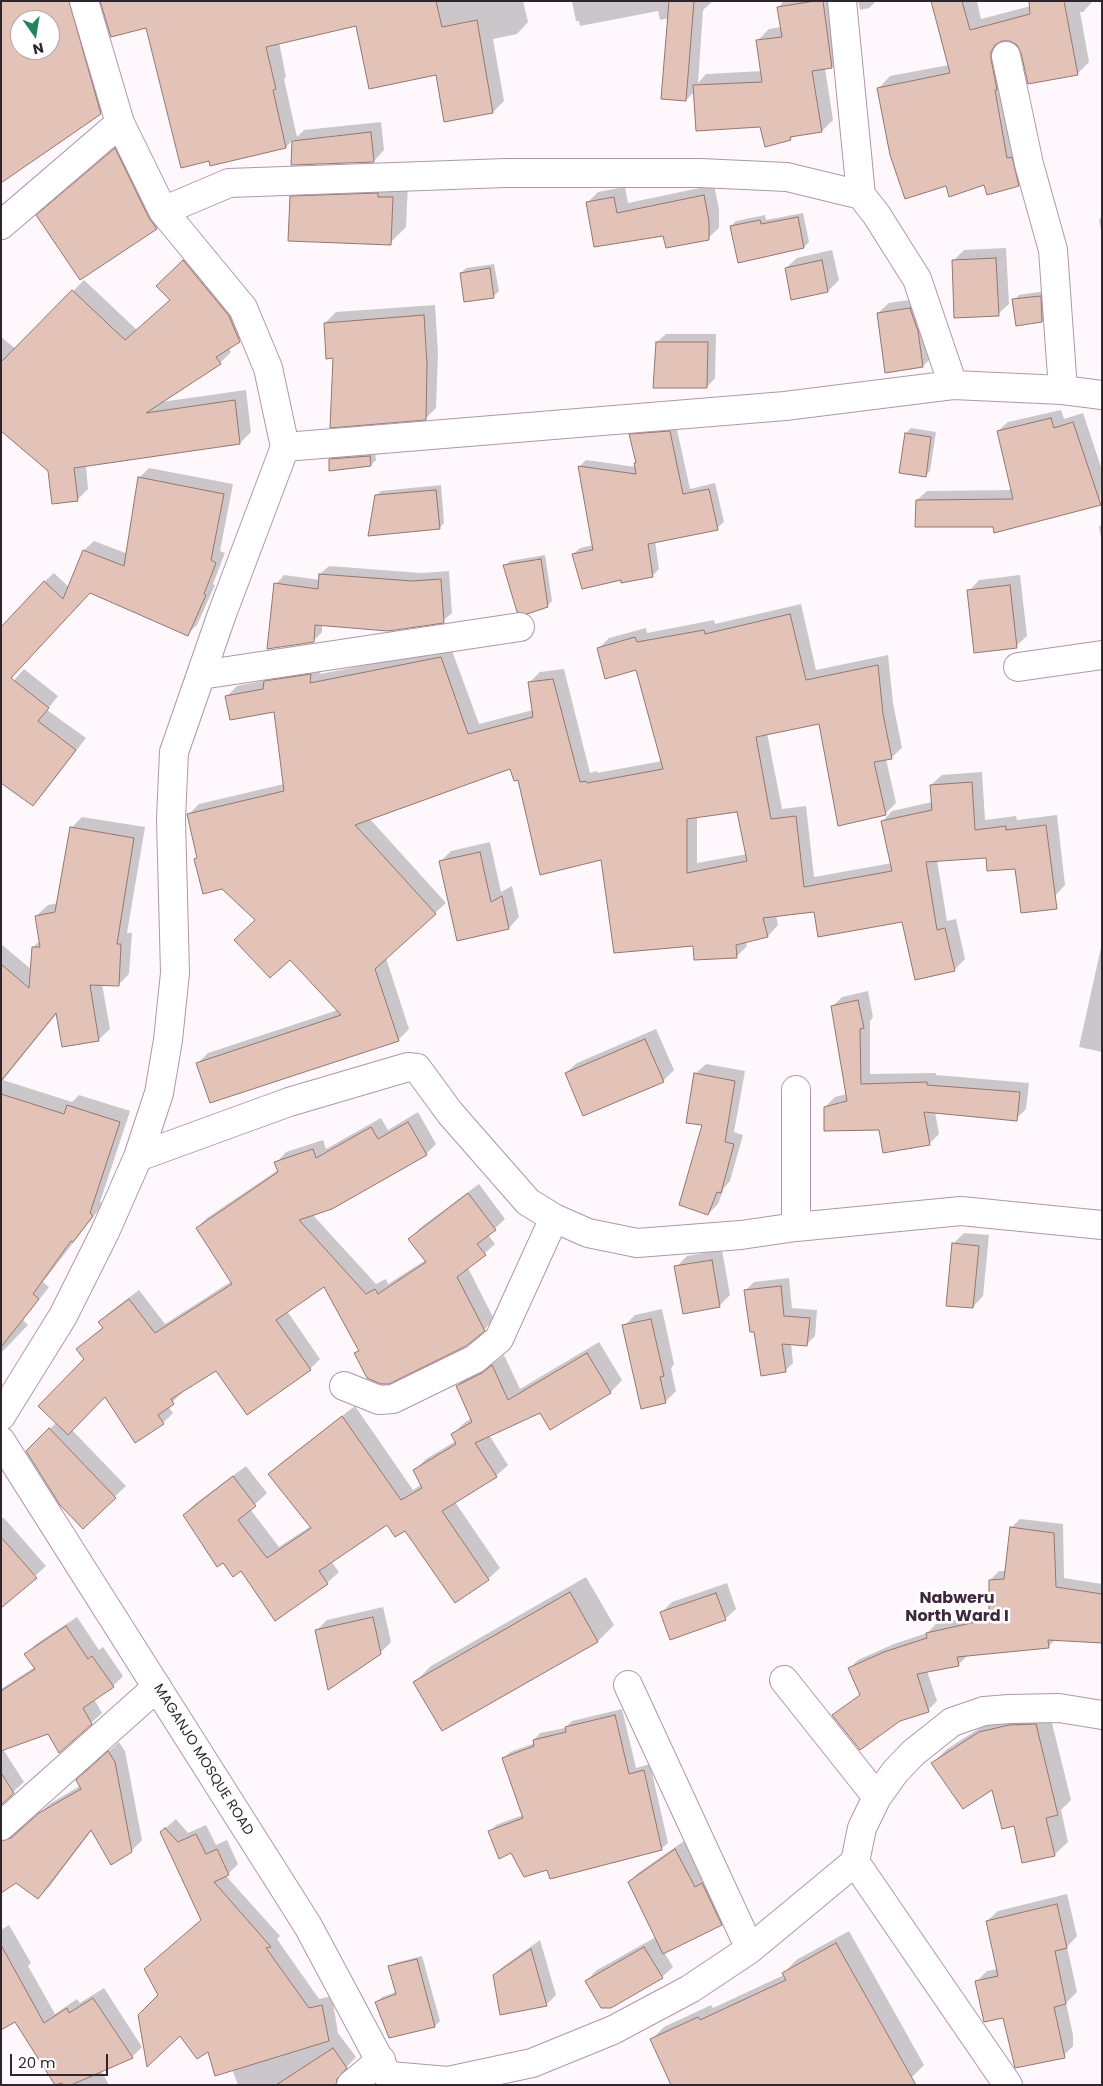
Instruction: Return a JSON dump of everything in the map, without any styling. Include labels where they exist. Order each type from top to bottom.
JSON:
[{"type":"street","points":[[1,1416],[63,1316],[105,1232],[138,1157],[159,1094],[168,1040],[174,973],[171,819],[174,752],[222,614],[285,447],[268,368],[243,308],[163,211],[120,123],[84,1]]},
{"type":"street","points":[[842,1],[861,195],[876,214],[917,279],[953,385]]},
{"type":"street","points":[[1006,56],[1029,164],[1053,250],[1063,390]]},
{"type":"street","points":[[1,225],[120,123]]},
{"type":"street","points":[[163,211],[229,183],[506,173],[700,173],[788,177],[861,195]]},
{"type":"street","points":[[285,447],[785,406],[953,385],[1063,390],[1102,395]]},
{"type":"street","points":[[201,675],[520,627]]},
{"type":"street","points":[[1018,667],[1102,655]]},
{"type":"street","points":[[138,1157],[289,1102],[408,1067],[417,1068],[450,1113],[528,1202],[554,1218],[588,1233],[637,1242],[740,1235],[796,1227],[960,1211],[1102,1225]]},
{"type":"street","points":[[796,1090],[796,1227]]},
{"type":"street","points":[[344,1386],[379,1400],[393,1399],[475,1359],[499,1340],[554,1218]]},
{"type":"street","name":"MAGANJO MOSQUE ROAD","points":[[1,1441],[308,1926],[388,2073]]},
{"type":"street","points":[[784,1680],[877,1797]]},
{"type":"street","points":[[628,1685],[750,1949]]},
{"type":"street","points":[[1,1826],[157,1687]]},
{"type":"street","points":[[351,2085],[388,2073],[448,2082],[532,2062],[613,2030],[690,1988],[750,1949],[855,1862],[862,1828],[877,1797],[895,1772],[914,1753],[952,1722],[984,1711],[1009,1709],[1059,1708],[1102,1715]]},
{"type":"street","points":[[855,1862],[1008,2085]]},
{"type":"building","points":[[1,1],[69,1],[101,114],[1,183]]},
{"type":"building","points":[[100,1],[436,1],[442,27],[477,20],[493,113],[444,122],[436,75],[369,89],[356,26],[266,47],[276,89],[273,90],[286,148],[210,166],[209,161],[181,168],[146,28],[111,37]]},
{"type":"building","points":[[669,1],[694,1],[686,101],[661,99]]},
{"type":"building","points":[[823,1],[832,68],[812,71],[822,132],[790,137],[791,140],[765,147],[760,127],[696,131],[693,85],[762,82],[756,40],[782,37],[777,7]]},
{"type":"building","points":[[931,1],[962,1],[970,30],[1030,14],[1029,1],[1064,1],[1078,75],[1028,84],[1021,53],[1017,45],[1010,41],[1002,41],[995,45],[991,52],[997,90],[995,90],[1007,158],[1012,157],[1019,186],[987,195],[984,185],[949,197],[946,186],[905,199],[890,155],[877,88],[950,73]]},
{"type":"building","points":[[371,132],[374,162],[291,165],[292,141]]},
{"type":"building","points":[[115,148],[149,218],[157,229],[80,280],[36,215]]},
{"type":"building","points":[[378,193],[378,197],[393,197],[391,245],[288,241],[290,196]]},
{"type":"building","points":[[704,195],[709,221],[709,240],[666,248],[663,236],[594,247],[586,202],[614,197],[617,213]]},
{"type":"building","points":[[798,217],[804,248],[738,263],[730,226],[760,220],[761,224]]},
{"type":"building","points":[[996,258],[999,316],[954,318],[952,260]]},
{"type":"building","points":[[183,260],[229,316],[240,342],[216,357],[221,364],[146,413],[235,400],[240,444],[74,468],[78,501],[52,504],[48,471],[1,431],[1,362],[72,290],[125,340],[170,300],[156,286]]},
{"type":"building","points":[[822,260],[828,292],[791,300],[785,268]]},
{"type":"building","points":[[490,268],[494,298],[464,302],[460,273]]},
{"type":"building","points":[[1041,296],[1042,322],[1016,326],[1012,299]]},
{"type":"building","points":[[910,308],[918,331],[923,367],[885,373],[877,313]]},
{"type":"building","points":[[424,315],[427,364],[426,420],[330,428],[333,358],[326,359],[324,323]]},
{"type":"building","points":[[656,342],[708,342],[707,388],[653,388]]},
{"type":"building","points":[[1051,418],[1054,428],[1073,422],[1101,505],[994,533],[993,527],[915,527],[916,500],[1013,499],[997,431]]},
{"type":"building","points":[[670,431],[683,494],[709,489],[718,530],[648,544],[653,577],[621,583],[621,580],[582,589],[572,554],[593,550],[578,466],[636,474],[634,463],[636,463],[629,434]]},
{"type":"building","points":[[905,433],[931,437],[926,477],[899,473]]},
{"type":"building","points":[[370,456],[371,466],[329,471],[329,459]]},
{"type":"building","points":[[138,477],[224,494],[211,560],[216,563],[204,594],[206,595],[188,636],[90,593],[11,678],[49,708],[38,721],[76,750],[33,806],[1,783],[1,627],[44,581],[63,599],[83,550],[124,566]]},
{"type":"building","points":[[436,490],[440,529],[368,536],[375,495]]},
{"type":"building","points":[[541,559],[548,607],[527,614],[517,612],[503,565]]},
{"type":"building","points":[[319,574],[412,581],[441,579],[444,623],[388,631],[315,625],[314,642],[267,649],[274,583],[318,589]]},
{"type":"building","points":[[1010,585],[1017,648],[974,653],[967,590]]},
{"type":"building","points":[[790,614],[806,680],[878,665],[883,714],[892,759],[874,762],[886,815],[838,826],[819,724],[756,737],[771,819],[796,816],[804,887],[892,871],[881,821],[932,810],[930,785],[972,782],[975,830],[1006,826],[1006,830],[1046,825],[1057,909],[1021,913],[1015,869],[987,871],[986,858],[926,862],[937,930],[945,928],[955,971],[915,980],[902,922],[818,937],[814,912],[763,918],[768,937],[736,945],[737,958],[694,960],[693,946],[614,953],[601,860],[540,875],[518,780],[514,781],[510,769],[355,825],[436,914],[375,969],[399,1041],[210,1103],[196,1063],[341,1015],[290,960],[270,978],[234,940],[255,920],[222,889],[203,894],[194,859],[197,858],[187,814],[284,791],[274,712],[230,720],[225,696],[263,689],[264,681],[311,674],[310,683],[441,657],[468,734],[533,717],[528,682],[553,679],[580,782],[586,781],[587,783],[663,769],[636,670],[605,679],[597,648],[635,637],[637,642],[704,630],[705,634]],"holes":[[[737,812],[747,861],[687,873],[687,819]]]},
{"type":"building","points":[[70,827],[134,838],[117,944],[121,944],[119,986],[90,985],[99,1041],[62,1047],[56,1013],[1,1081],[1,964],[29,988],[32,947],[40,947],[35,916],[55,912]]},
{"type":"building","points":[[480,852],[491,902],[502,896],[509,929],[457,941],[439,861]]},
{"type":"building","points":[[858,1000],[864,1028],[860,1029],[861,1084],[927,1082],[927,1085],[1020,1092],[1017,1121],[924,1112],[930,1145],[883,1153],[879,1130],[824,1131],[824,1107],[847,1101],[831,1006]]},
{"type":"building","points":[[645,1039],[664,1082],[583,1116],[565,1073]]},
{"type":"building","points":[[694,1073],[735,1081],[725,1142],[734,1144],[721,1193],[717,1192],[708,1215],[679,1205],[702,1125],[686,1123]]},
{"type":"building","points":[[1,1094],[64,1114],[67,1105],[120,1122],[90,1213],[93,1216],[73,1242],[71,1241],[33,1294],[39,1299],[1,1347]]},
{"type":"building","points":[[408,1122],[427,1155],[332,1209],[299,1220],[366,1294],[375,1289],[378,1294],[426,1262],[408,1239],[468,1193],[496,1230],[477,1244],[486,1255],[457,1277],[485,1331],[466,1346],[389,1384],[381,1384],[367,1378],[354,1353],[359,1351],[324,1287],[276,1320],[311,1370],[247,1415],[216,1371],[171,1399],[174,1404],[158,1415],[164,1424],[135,1443],[105,1397],[68,1435],[38,1406],[84,1359],[76,1349],[103,1328],[98,1322],[129,1299],[155,1333],[232,1284],[196,1228],[278,1172],[274,1162],[313,1149],[316,1158],[371,1127],[378,1139]]},
{"type":"building","points":[[952,1243],[979,1246],[973,1308],[946,1306]]},
{"type":"building","points":[[712,1260],[720,1307],[683,1314],[674,1266]]},
{"type":"building","points":[[781,1286],[784,1316],[810,1318],[807,1346],[782,1344],[786,1372],[761,1376],[754,1332],[750,1332],[744,1290]]},
{"type":"building","points":[[651,1319],[664,1376],[660,1377],[666,1403],[641,1409],[622,1325]]},
{"type":"building","points":[[587,1353],[611,1393],[550,1430],[540,1413],[475,1443],[497,1477],[442,1511],[489,1580],[455,1603],[405,1531],[395,1537],[387,1525],[319,1571],[328,1584],[275,1621],[241,1571],[233,1577],[223,1563],[217,1567],[183,1515],[233,1476],[256,1506],[238,1520],[267,1558],[311,1528],[268,1474],[342,1416],[401,1500],[422,1488],[413,1470],[456,1444],[451,1434],[472,1422],[456,1386],[482,1373],[492,1365],[508,1400]]},
{"type":"building","points":[[49,1428],[116,1498],[83,1529],[60,1505],[26,1451]]},
{"type":"building","points":[[1010,1527],[1054,1533],[1056,1587],[1102,1594],[1102,1643],[1048,1640],[1049,1648],[957,1657],[959,1666],[917,1674],[929,1712],[900,1721],[860,1750],[832,1715],[860,1695],[848,1668],[884,1652],[927,1638],[926,1633],[989,1619],[989,1580],[1004,1579]]},
{"type":"building","points":[[1,1537],[37,1578],[1,1608]]},
{"type":"building","points":[[570,1592],[598,1642],[442,1731],[413,1682]]},
{"type":"building","points":[[716,1593],[726,1620],[670,1640],[660,1612]]},
{"type":"building","points":[[373,1617],[381,1654],[328,1690],[315,1630]]},
{"type":"building","points":[[66,1626],[88,1659],[92,1656],[114,1687],[83,1708],[92,1724],[59,1753],[48,1734],[1,1751],[1,1691],[35,1669],[24,1654]]},
{"type":"building","points":[[615,1715],[629,1774],[644,1770],[662,1850],[550,1879],[547,1870],[524,1877],[511,1853],[499,1859],[488,1831],[523,1818],[502,1758],[534,1746],[533,1740],[566,1732],[565,1727]]},
{"type":"building","points":[[1036,1724],[1058,1815],[1046,1818],[1055,1856],[1022,1863],[1014,1826],[1002,1829],[992,1790],[963,1809],[931,1763],[979,1732],[1009,1725]]},
{"type":"building","points":[[108,1751],[115,1762],[132,1852],[111,1865],[91,1830],[38,1899],[16,1883],[1,1893],[1,1841],[11,1838],[39,1813],[81,1789],[76,1780]]},
{"type":"building","points":[[1,1773],[14,1793],[1,1805]]},
{"type":"building","points":[[165,1828],[178,1842],[196,1834],[206,1854],[217,1849],[229,1875],[214,1882],[271,1947],[266,1948],[309,2008],[322,2005],[329,2041],[215,2076],[208,2052],[197,2059],[180,2036],[147,2067],[138,2015],[158,1995],[144,1969],[201,1920],[160,1832]]},
{"type":"building","points":[[675,1849],[695,1887],[702,1883],[722,1925],[663,1954],[628,1882]]},
{"type":"building","points":[[1057,1904],[1067,1948],[1055,1951],[1066,2004],[1054,2007],[1065,2058],[1015,2068],[1003,2018],[984,2022],[975,1981],[998,1976],[986,1921]]},
{"type":"building","points":[[836,1943],[916,2085],[671,2085],[650,2039],[698,2017],[700,2020],[786,1980],[782,1973]]},
{"type":"building","points":[[1,1945],[44,2023],[67,2008],[69,2013],[93,1998],[133,2058],[71,2085],[63,2085],[62,2083],[55,2085],[15,2022],[1,2030]]},
{"type":"building","points":[[644,1947],[663,1978],[611,2008],[601,2008],[585,1981]]},
{"type":"building","points":[[531,1949],[547,2006],[500,2015],[493,1975]]},
{"type":"building","points":[[417,1959],[435,2027],[389,2038],[375,2002],[396,1994],[388,1966]]},
{"type":"building","points":[[333,2048],[347,2068],[337,2079],[336,2085],[276,2085]]},
{"type":"district","name":"Nabweru North Ward I","points":[[957,1608]]}]
